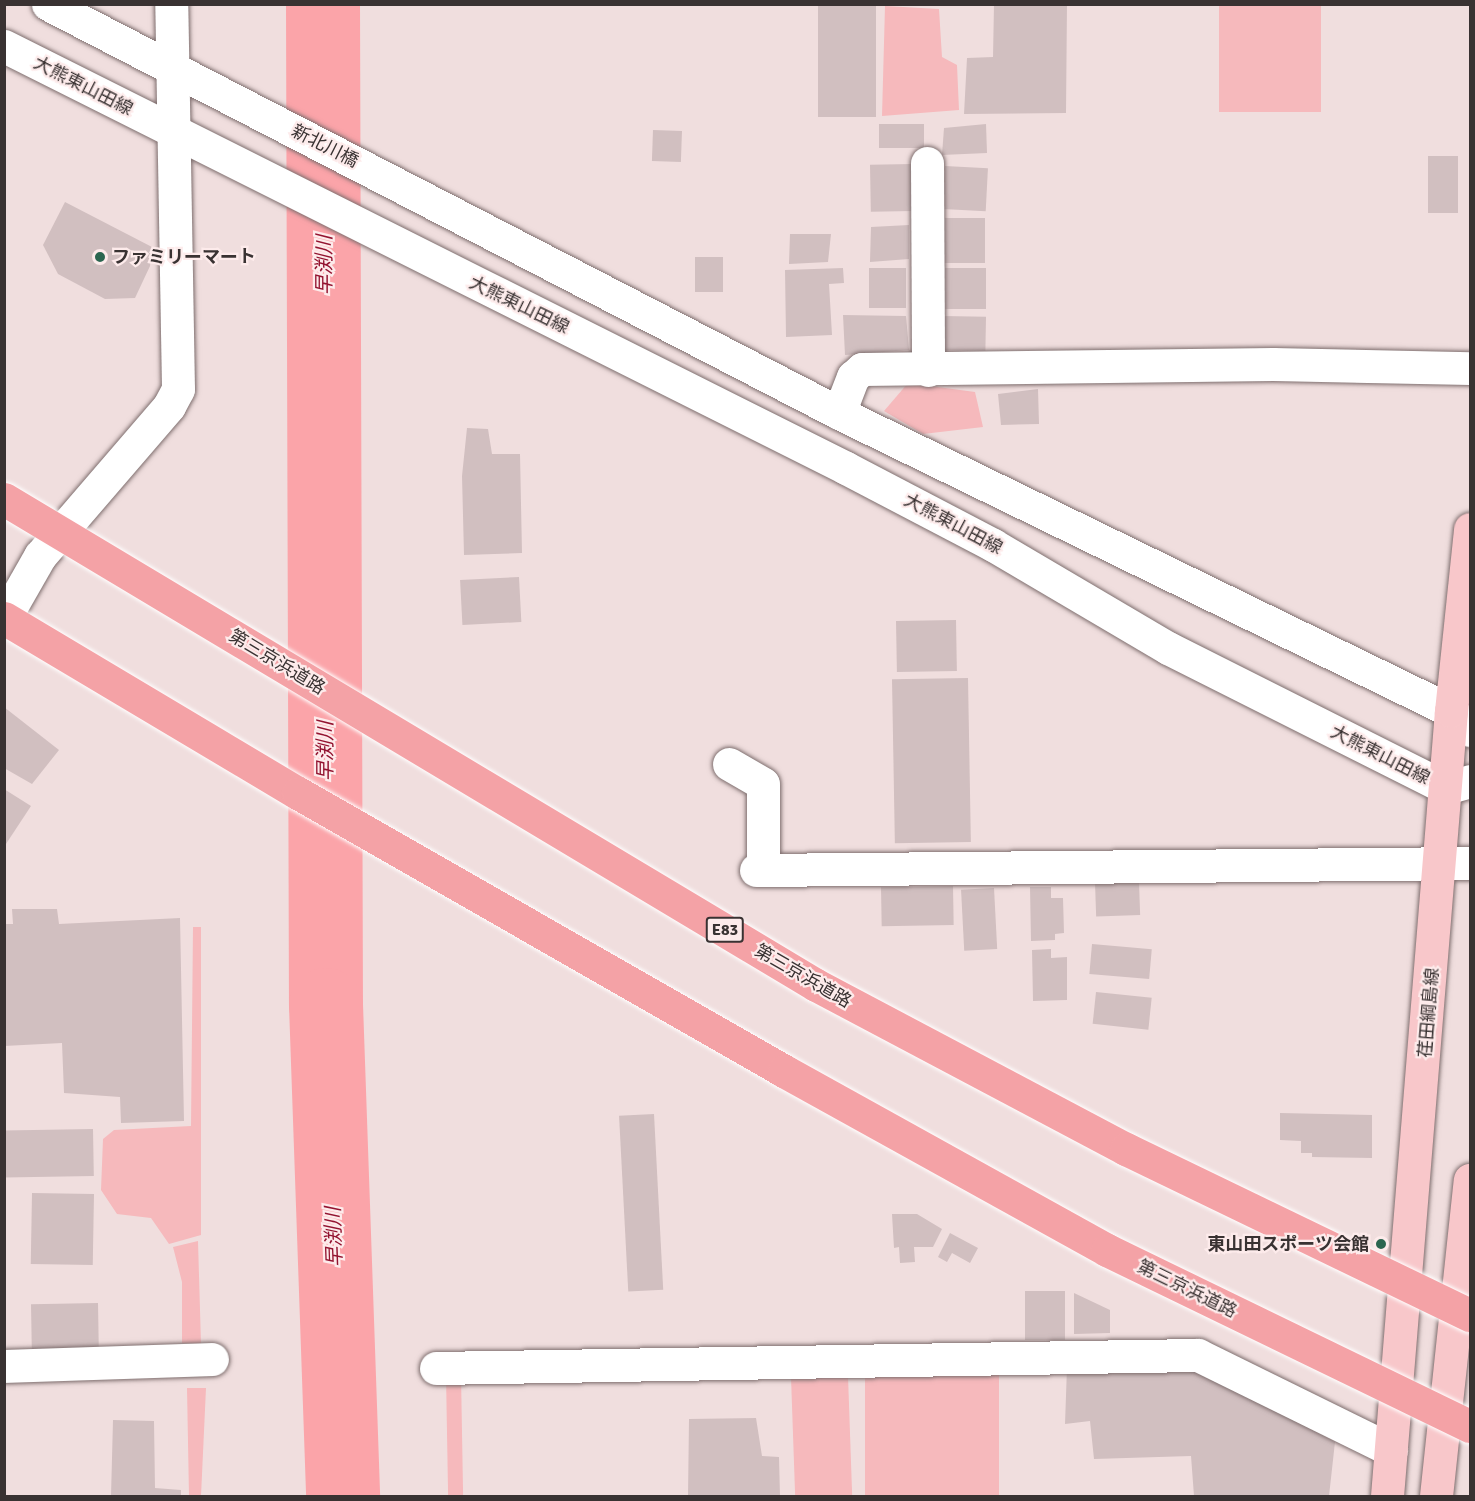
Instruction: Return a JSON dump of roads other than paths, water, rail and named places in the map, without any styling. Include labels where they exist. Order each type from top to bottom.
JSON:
[{"type":"highway","name":"第三京浜道路","points":[[4,499],[816,985],[1126,1149],[1470,1315]]},
{"type":"highway","name":"第三京浜道路","points":[[4,619],[298,793],[1097,1244],[1470,1426]]},
{"type":"main road","name":"荏田綱島線","points":[[1387,1497],[1456,863],[1470,530]]},
{"type":"main road","points":[[1436,1497],[1461,1346],[1470,1180]]},
{"type":"street","points":[[48,4],[171,68]]},
{"type":"street","points":[[4,619],[40,556],[169,406],[178,389],[171,4]]},
{"type":"street","name":"大熊東山田線","points":[[4,46],[430,262],[846,468],[993,545],[1168,648],[1458,785]]},
{"type":"street","name":"新北川橋","points":[[171,68],[839,413]]},
{"type":"street","points":[[927,163],[928,370]]},
{"type":"street","points":[[1461,720],[839,413],[853,377],[862,369],[928,370],[1273,364],[1470,368]]},
{"type":"street","points":[[729,764],[763,784],[760,869],[1456,863]]},
{"type":"street","points":[[436,1368],[1198,1355],[1391,1450]]},
{"type":"street","points":[[4,1366],[212,1359]]},
{"type":"waterway","name":"早渕川","points":[[323,4],[326,1005],[343,1496]]},
{"type":"place","name":"ファミリーマート","points":[[100,257]]},
{"type":"place","name":"東山田スポーツ会館","points":[[1381,1244]]}]
